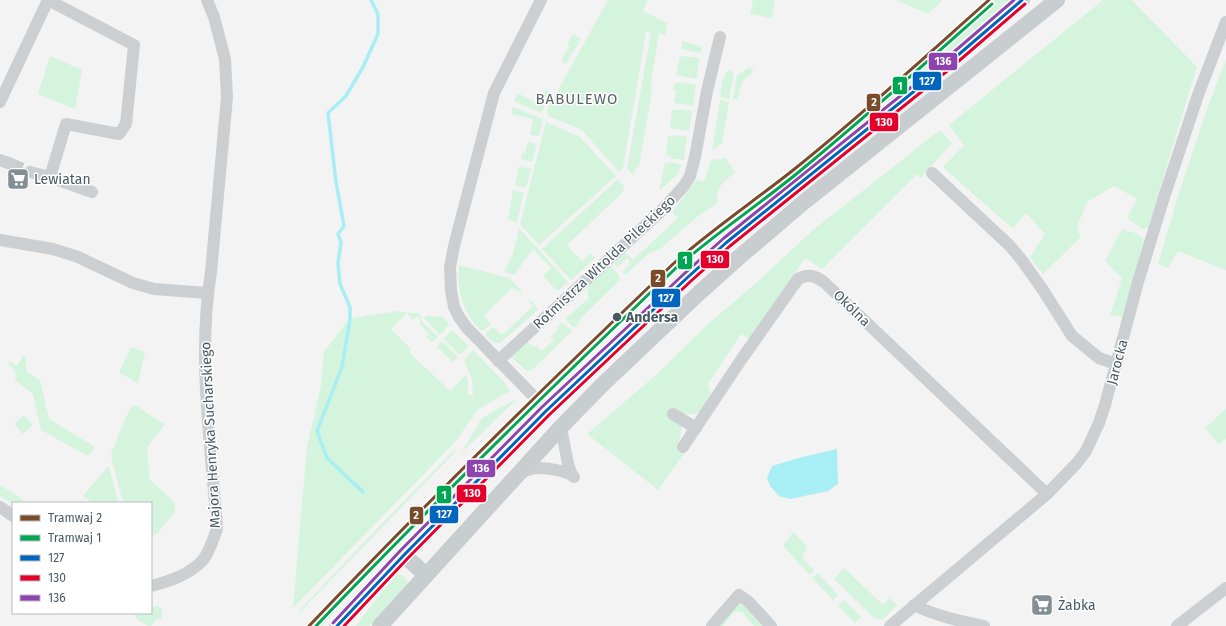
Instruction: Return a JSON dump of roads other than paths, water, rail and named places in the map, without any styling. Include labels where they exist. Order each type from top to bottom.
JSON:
[{"type":"main road","points":[[337,626],[404,555],[547,410],[688,277],[727,242],[943,68],[1022,0]]},
{"type":"main road","points":[[380,626],[561,427],[606,381],[738,258],[821,188],[1057,0]]},
{"type":"main road","points":[[404,555],[426,575]]},
{"type":"street","points":[[0,102],[48,0],[134,45],[126,124],[119,134],[66,124],[50,177]]},
{"type":"street","name":"Majora Henryka Sucharskiego","points":[[152,586],[171,581],[189,572],[203,559],[211,545],[217,529],[204,360],[207,293],[211,272],[227,97],[225,59],[214,17],[207,0]]},
{"type":"street","points":[[541,0],[494,93],[459,225],[450,267],[450,280],[452,298],[459,317],[467,328],[547,410]]},
{"type":"street","name":"Jarocka","points":[[890,626],[1047,494],[1069,473],[1086,451],[1105,406],[1138,282],[1164,197],[1198,95],[1226,22]]},
{"type":"street","name":"Rotmistrza Witolda Pileckiego","points":[[498,361],[661,211],[684,186],[690,176],[695,157],[707,91],[720,38]]},
{"type":"street","points":[[30,172],[50,177],[92,192]]},
{"type":"street","points":[[932,173],[1009,245],[1043,290],[1072,336],[1099,358],[1116,364]]},
{"type":"street","points":[[0,240],[53,249],[78,257],[133,283],[154,289],[207,293]]},
{"type":"street","name":"Okólna","points":[[683,447],[741,360],[798,279],[803,276],[811,275],[818,277],[825,283],[1047,494]]},
{"type":"street","points":[[673,414],[696,428]]},
{"type":"street","points":[[520,473],[537,468],[562,471],[573,476],[568,464],[561,427]]},
{"type":"street","points":[[0,508],[12,515]]},
{"type":"street","points":[[1177,626],[1226,588]]},
{"type":"street","points":[[712,626],[739,595],[748,601],[771,626]]},
{"type":"street","points":[[914,605],[923,610],[984,626]]},
{"type":"water","points":[[837,449],[838,484],[828,491],[790,499],[779,496],[770,486],[767,478],[772,466]]},
{"type":"waterway","points":[[363,492],[327,458],[317,431],[342,367],[350,320],[350,307],[340,284],[338,263],[341,242],[338,234],[344,226],[336,182],[328,113],[346,96],[363,67],[378,34],[378,14],[371,0]]},
{"type":"tunnel","points":[[11,164],[30,172]]},
{"type":"tram line","name":"2","points":[[309,626],[489,443],[673,264],[822,147],[989,0]]},
{"type":"tram line","name":"1","points":[[316,626],[494,445],[676,268],[825,151],[992,4]]},
{"type":"place","name":"Lewiatan","points":[[18,179]]},
{"type":"place","name":"Andersa","points":[[617,317]]},
{"type":"place","name":"Żabka","points":[[1042,605]]},
{"type":"district","name":"BABULEWO","points":[[577,99]]}]
